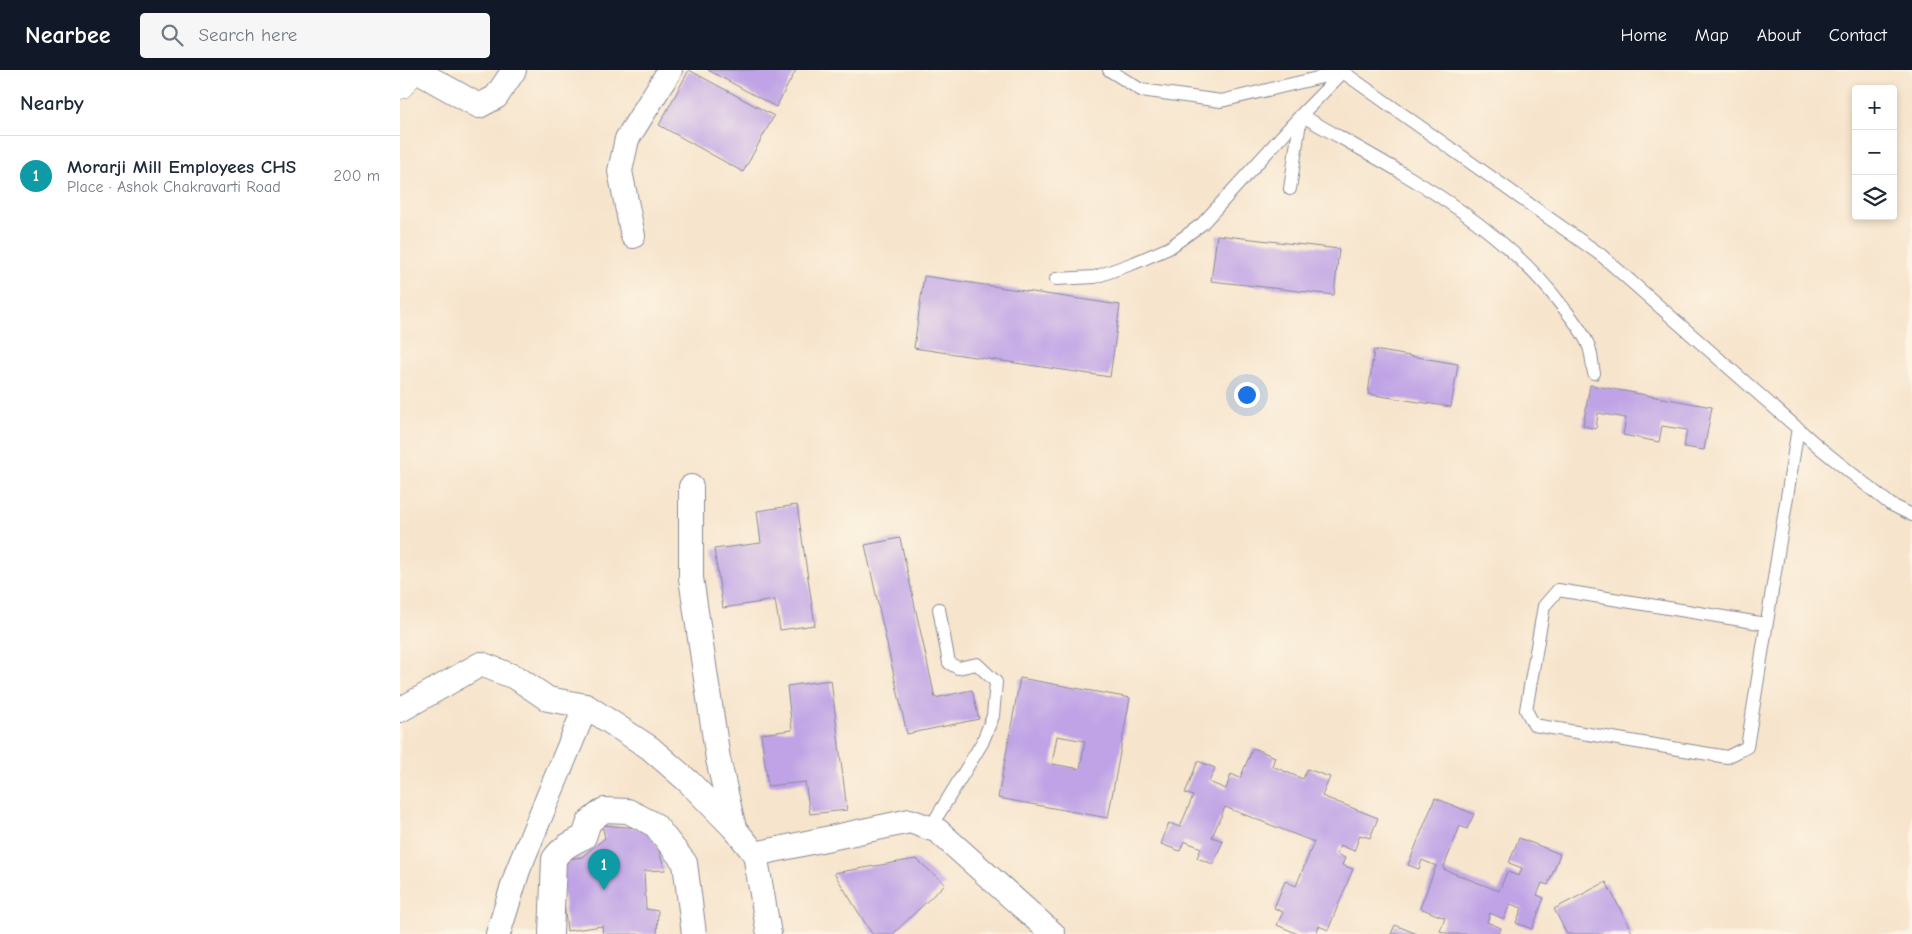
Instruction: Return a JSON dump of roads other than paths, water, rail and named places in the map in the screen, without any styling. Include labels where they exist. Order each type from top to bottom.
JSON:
[{"type":"street","points":[[400,85],[414,70],[479,106],[496,97],[514,70]]},
{"type":"street","points":[[633,236],[620,171],[627,139],[670,70]]},
{"type":"street","points":[[691,487],[691,578],[718,759],[734,828]]},
{"type":"street","points":[[400,710],[480,664],[516,678],[548,698],[586,706],[650,748],[689,782],[734,828],[755,854],[769,934]]},
{"type":"street","points":[[498,934],[518,870],[586,706]]},
{"type":"street","points":[[551,934],[554,859],[569,844],[584,837],[589,822],[604,810],[628,811],[655,825],[685,864],[694,934]]},
{"type":"street","points":[[755,854],[910,821],[938,831],[1053,934]]},
{"type":"lane","points":[[1109,70],[1141,90],[1221,101],[1343,71],[1601,255],[1798,428],[1890,504],[1912,515]]},
{"type":"lane","points":[[1056,279],[1095,277],[1169,248],[1202,224],[1343,71]]},
{"type":"lane","points":[[1290,189],[1301,115]]},
{"type":"lane","points":[[1301,115],[1437,194],[1492,233],[1549,288],[1574,321],[1589,347],[1594,373]]},
{"type":"lane","points":[[1766,624],[1558,590],[1544,606],[1526,710],[1534,725],[1726,758],[1747,747],[1798,428]]},
{"type":"lane","points":[[930,828],[982,743],[993,716],[996,682],[977,664],[958,668],[949,663],[939,609]]},
{"type":"place","name":"Morarji Mill Employees CHS","points":[[604,890]]}]
